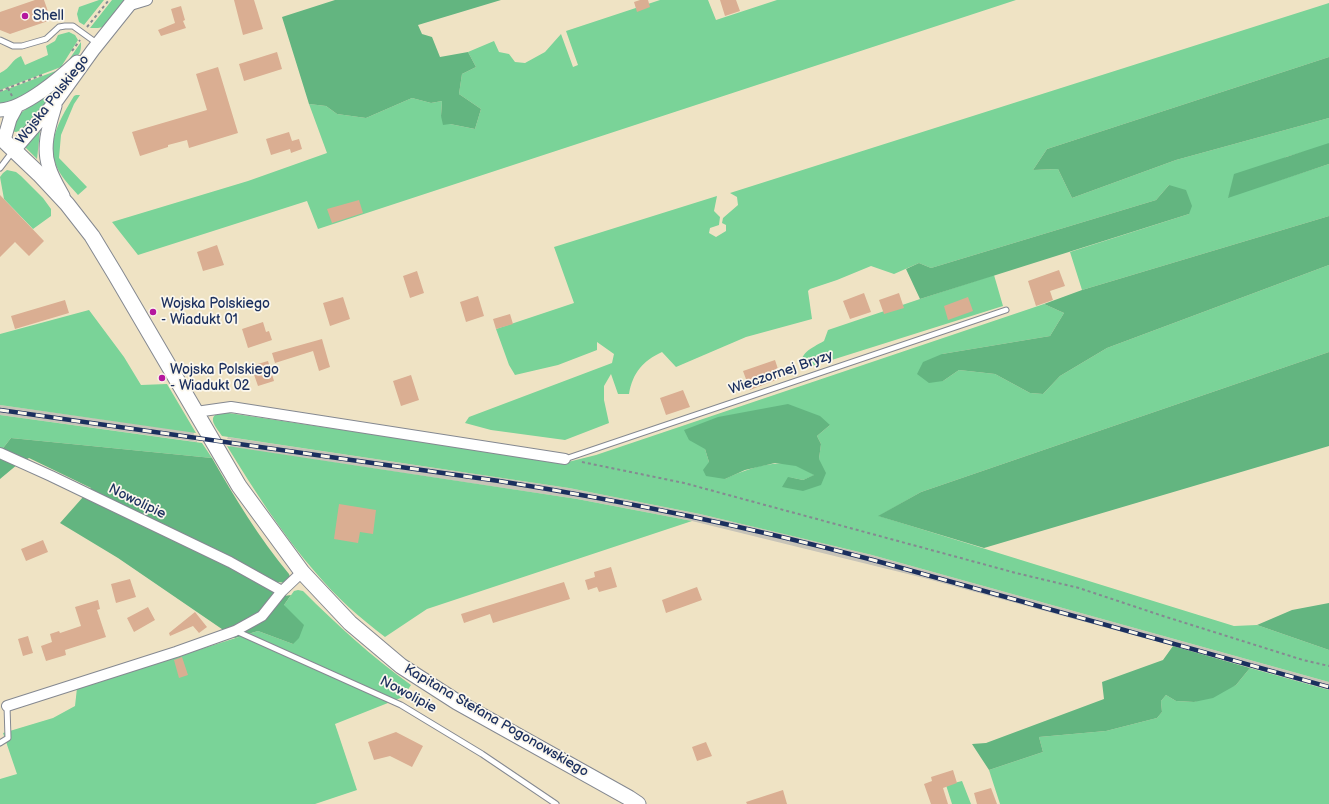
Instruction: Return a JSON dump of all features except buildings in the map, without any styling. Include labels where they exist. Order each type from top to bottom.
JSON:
[{"type":"main road","name":"Wojska Polskiego","points":[[6,142],[67,204],[92,236],[142,318],[196,412]]},
{"type":"main road","name":"Kapitana Stefana Pogonowskiego","points":[[196,412],[239,486],[302,572],[350,623],[401,666],[457,702],[638,804]]},
{"type":"street","points":[[130,3],[147,0]]},
{"type":"street","name":"Wojska Polskiego","points":[[6,142],[57,100],[130,3]]},
{"type":"street","points":[[0,110],[17,106],[55,82],[98,44]]},
{"type":"street","points":[[57,100],[47,138],[46,152],[49,167],[67,204]]},
{"type":"street","points":[[6,142],[10,119],[17,106]]},
{"type":"street","points":[[196,412],[231,407],[565,458]]},
{"type":"street","name":"Nowolipie","points":[[0,453],[230,562],[282,591]]},
{"type":"street","points":[[7,706],[176,652],[236,631],[262,616],[282,591],[302,572]]},
{"type":"lane","points":[[0,40],[13,46],[22,46],[46,39],[59,27],[73,26],[98,44]]},
{"type":"lane","points":[[0,168],[6,142]]},
{"type":"lane","name":"Wieczornej Bryzy","points":[[565,458],[1006,310]]},
{"type":"lane","name":"Nowolipie","points":[[236,631],[401,705],[482,754],[556,804]]},
{"type":"lane","points":[[0,743],[8,738],[7,706]]},
{"type":"path","points":[[69,57],[84,33],[109,0]]},
{"type":"path","points":[[0,91],[47,73]]},
{"type":"path","points":[[565,458],[684,482],[1016,573],[1080,588],[1303,660],[1329,666]]},
{"type":"shaded area","points":[[0,405],[194,432],[193,440],[197,442],[0,415]]},
{"type":"shaded area","points":[[228,437],[569,488],[700,514],[872,555],[1329,682],[1329,690],[924,578],[692,521],[577,499],[230,447],[231,439],[227,439]]},
{"type":"green space","points":[[99,0],[104,0],[84,25],[79,22],[77,14],[79,7]]},
{"type":"green space","points":[[112,0],[125,0],[103,27],[90,28]]},
{"type":"green space","points":[[335,0],[501,0],[418,25],[422,34],[432,37],[440,57],[468,52],[476,67],[462,74],[459,94],[481,109],[475,129],[450,124],[443,125],[441,116],[442,101],[431,103],[412,98],[366,118],[337,114],[326,106],[309,104],[282,17]]},
{"type":"green space","points":[[660,0],[708,0],[716,20],[777,0],[1016,0],[318,229],[307,201],[138,255],[112,222],[248,181],[327,153],[309,104],[326,106],[337,114],[366,118],[412,98],[431,103],[442,101],[441,116],[450,124],[475,129],[481,109],[459,94],[462,74],[476,67],[468,52],[494,41],[499,52],[509,54],[515,62],[525,63],[545,52],[561,34],[573,67],[578,65],[566,31]]},
{"type":"green space","points":[[1329,3],[1329,57],[1047,149],[1033,170],[1058,169],[1072,198],[1176,160],[1329,118],[1328,145],[1286,157],[1228,197],[1329,164],[1329,216],[1082,290],[1070,252],[1189,214],[1169,185],[1156,200],[931,268],[919,263],[894,274],[871,266],[810,289],[808,291],[812,319],[746,337],[676,367],[662,352],[644,363],[636,373],[629,394],[618,394],[611,374],[604,386],[604,400],[609,423],[565,440],[491,430],[465,423],[469,417],[612,363],[614,354],[597,342],[597,350],[558,365],[515,375],[509,365],[496,329],[574,303],[554,247],[717,196],[714,211],[720,217],[719,225],[710,228],[709,233],[716,237],[726,231],[726,225],[722,223],[723,218],[738,205],[737,197],[730,193]]},
{"type":"green space","points":[[69,32],[75,35],[78,40],[61,67],[0,90],[0,73],[15,60],[21,56],[25,65],[48,55],[46,46],[55,41],[58,35]]},
{"type":"green space","points":[[81,42],[81,49],[76,58],[60,72],[19,99],[0,105],[0,92],[61,69]]},
{"type":"green space","points":[[1329,57],[1329,118],[1176,160],[1072,198],[1058,169],[1033,170],[1047,149]]},
{"type":"green space","points":[[58,87],[59,89],[26,128],[16,132],[11,131],[14,121],[22,112]]},
{"type":"green space","points":[[76,95],[80,95],[74,104],[61,135],[59,158],[87,187],[78,195],[60,173],[53,156],[54,138],[60,120]]},
{"type":"green space","points":[[40,131],[37,159],[24,146]]},
{"type":"green space","points":[[1329,143],[1329,164],[1228,198],[1234,174]]},
{"type":"green space","points":[[7,170],[16,172],[21,176],[43,198],[51,209],[51,216],[33,229],[4,199],[0,177]]},
{"type":"green space","points":[[1169,185],[1186,190],[1192,206],[1189,214],[920,299],[906,269],[919,263],[931,268],[1156,200]]},
{"type":"green space","points":[[1329,216],[1329,265],[1107,348],[1060,376],[1043,394],[1030,393],[995,374],[959,370],[943,381],[929,383],[917,374],[923,362],[942,354],[1050,336],[1064,313],[1044,304],[1082,290]]},
{"type":"green space","points":[[1329,265],[1329,352],[921,492],[879,516],[1234,626],[1257,625],[1329,650],[1329,682],[872,555],[700,514],[569,488],[222,436],[213,422],[214,416],[222,412],[564,463],[596,455],[1044,304],[1064,313],[1050,336],[942,354],[943,381],[959,370],[995,374],[1030,393],[1043,394],[1060,376],[1107,348]],"holes":[[[830,425],[817,436],[821,444],[819,459],[821,485],[788,477],[803,480],[815,475],[798,466],[780,463],[761,466],[725,479],[709,462],[705,449]]]},
{"type":"green space","points":[[994,275],[1003,306],[800,370],[800,364],[804,355],[810,349],[824,341],[828,330]]},
{"type":"green space","points":[[89,310],[124,357],[141,385],[167,384],[196,433],[0,405],[0,334]]},
{"type":"green space","points":[[1329,352],[1329,446],[984,548],[878,516],[921,492]]},
{"type":"green space","points":[[788,404],[820,416],[830,425],[817,436],[821,444],[819,459],[826,473],[821,485],[803,491],[782,487],[788,477],[803,480],[814,475],[796,466],[775,463],[745,470],[725,479],[706,476],[703,470],[709,462],[705,449],[689,440],[684,430],[718,417]]},
{"type":"green space","points":[[0,415],[202,443],[212,458],[11,438],[0,452]]},
{"type":"green space","points":[[11,438],[212,458],[248,518],[289,574],[290,577],[286,583],[278,582],[271,590],[284,596],[291,595],[284,605],[304,625],[299,638],[293,644],[258,631],[235,638],[118,558],[60,523],[91,488],[29,458],[18,464],[0,479],[0,452]]},
{"type":"green space","points":[[227,446],[577,499],[692,521],[427,609],[385,637],[357,615],[340,599],[304,558],[269,511]]},
{"type":"green space","points":[[294,591],[303,591],[355,640],[411,685],[403,697],[335,724],[357,790],[315,804],[0,804],[0,779],[17,774],[3,733],[53,718],[75,706],[77,688],[258,631],[293,644],[284,605]]},
{"type":"green space","points":[[1329,603],[1329,650],[1257,625],[1292,610]]},
{"type":"green space","points":[[1173,646],[1250,668],[1236,685],[1213,698],[1194,702],[1176,701],[1166,695],[1161,701],[1162,712],[1157,718],[1106,731],[1039,737],[1043,752],[989,770],[972,744],[986,743],[1104,699],[1102,682],[1163,660]]},
{"type":"green space","points":[[1250,668],[1329,690],[1329,804],[1000,804],[989,770],[1043,752],[1039,737],[1106,731],[1157,718],[1162,712],[1161,701],[1166,695],[1176,701],[1194,702],[1236,685]]},
{"type":"green space","points":[[962,781],[971,804],[952,804],[946,785]]},
{"type":"railway","points":[[0,410],[499,481],[640,506],[733,526],[873,560],[1329,687]]},
{"type":"place","name":"Shell","points":[[25,16]]},
{"type":"place","name":"Wojska Polskiego - Wiadukt 01","points":[[153,312]]},
{"type":"place","name":"Wojska Polskiego - Wiadukt 02","points":[[162,378]]}]
